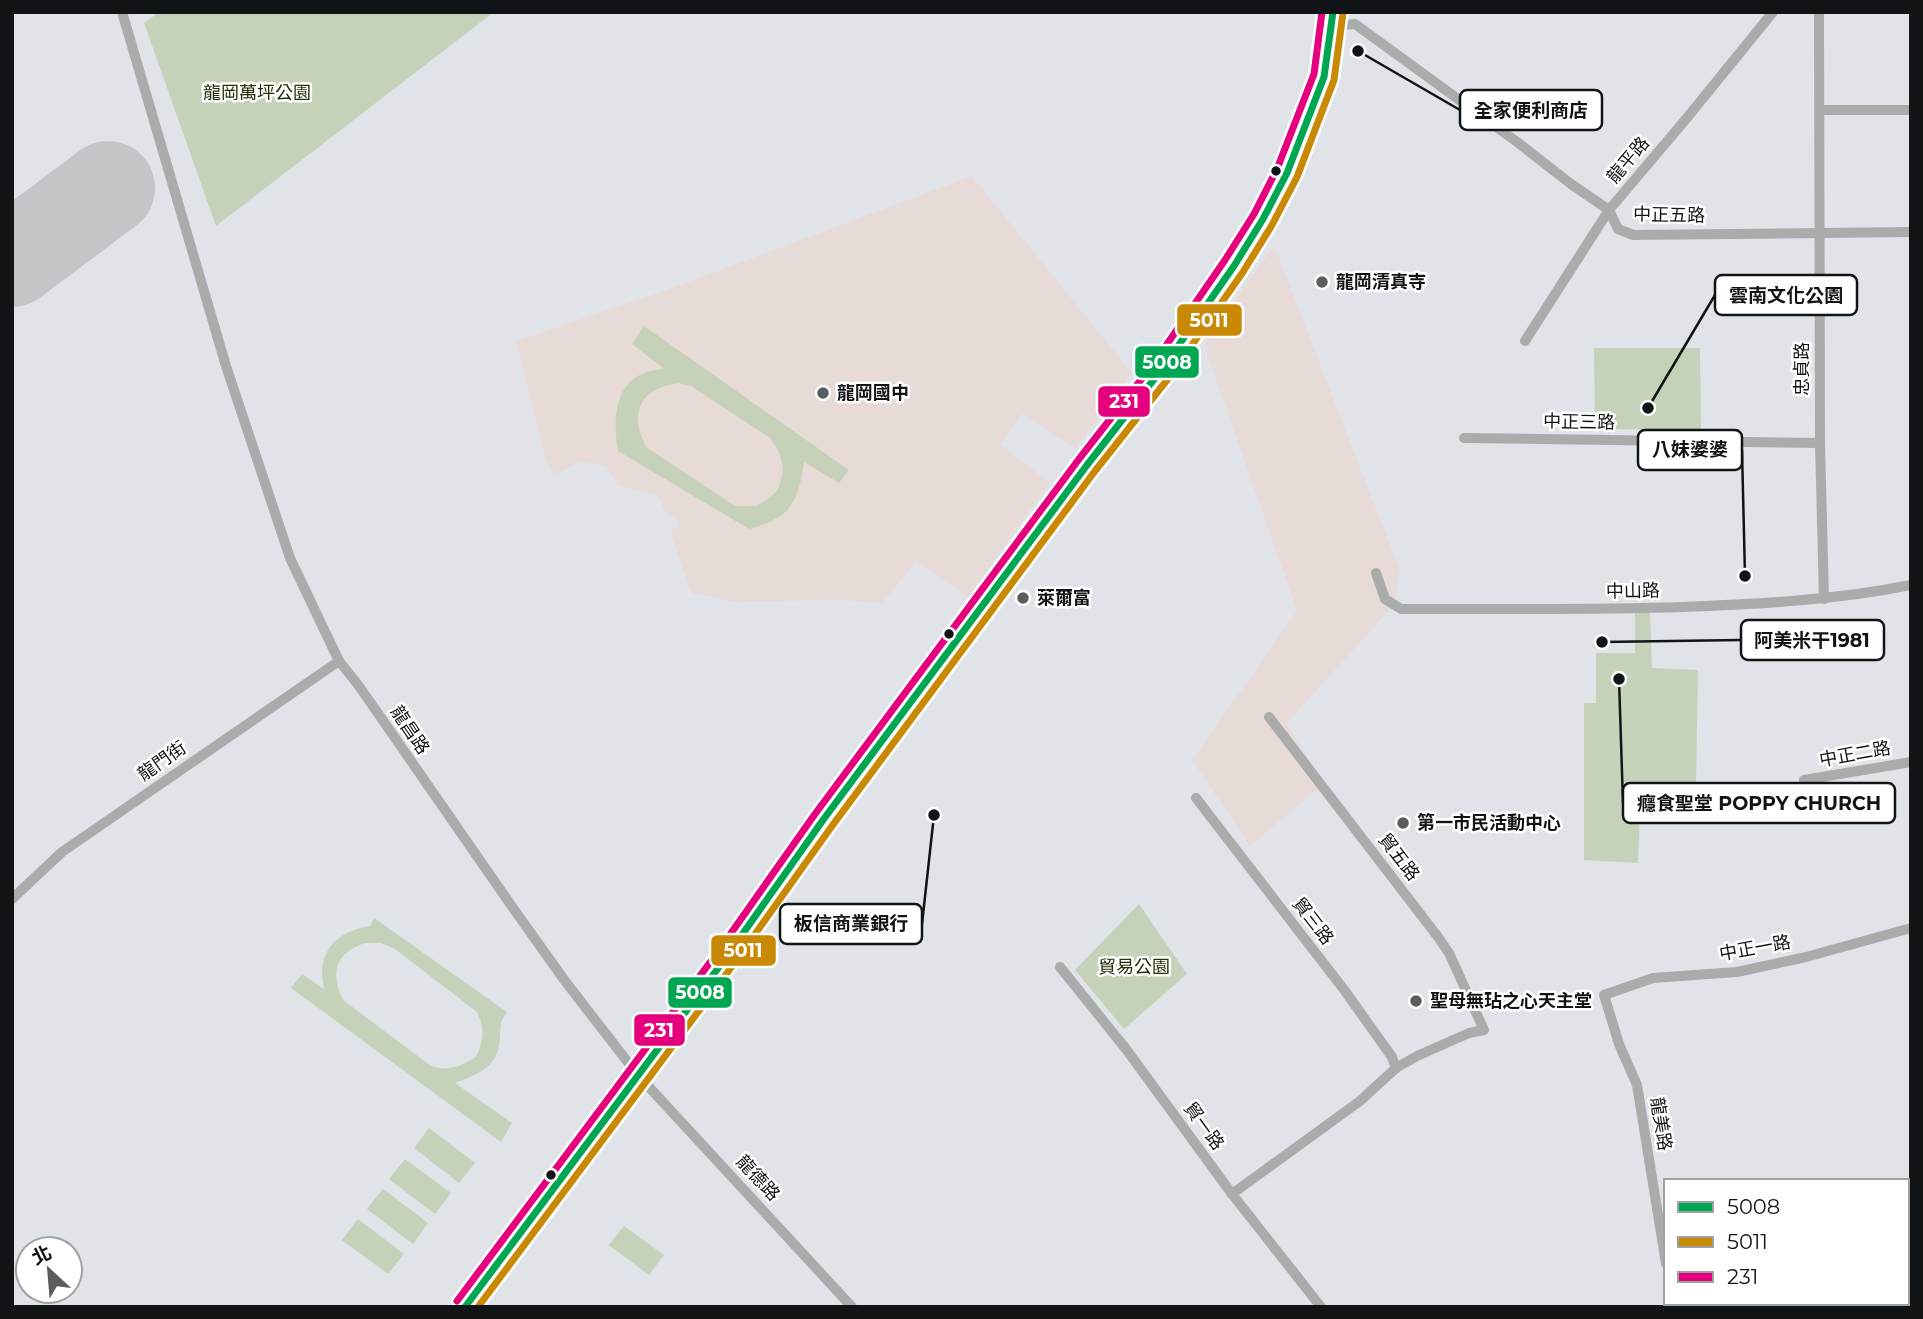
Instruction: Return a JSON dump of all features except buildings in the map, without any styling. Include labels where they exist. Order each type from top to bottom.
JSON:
[{"type":"street","name":"龍昌路","points":[[121,12],[226,366],[294,569],[339,661],[550,960],[637,1074]]},
{"type":"street","name":"龍平路","points":[[1525,341],[1609,210],[1773,12]]},
{"type":"street","name":"忠貞路","points":[[1819,12],[1820,443],[1824,599]]},
{"type":"street","name":"中正五路","points":[[1333,19],[1355,24],[1609,210],[1618,229],[1633,235],[1911,232]]},
{"type":"street","points":[[466,1307],[725,959],[823,820],[1162,369],[1234,266],[1287,173],[1324,78],[1333,19]]},
{"type":"street","points":[[1820,110],[1911,110]]},
{"type":"street","name":"中正三路","points":[[1464,438],[1820,443]]},
{"type":"street","name":"中山路","points":[[1376,573],[1385,599],[1401,609],[1730,605],[1824,599],[1911,585]]},
{"type":"street","name":"龍門街","points":[[12,899],[62,852],[339,661]]},
{"type":"street","name":"貿五路","points":[[1269,717],[1438,937],[1484,1030],[1469,1033],[1427,1051],[1396,1068]]},
{"type":"street","name":"中正二路","points":[[1804,780],[1911,762]]},
{"type":"street","name":"貿三路","points":[[1196,798],[1345,991],[1392,1057],[1396,1068]]},
{"type":"street","name":"中正一路","points":[[1604,995],[1653,978],[1737,972],[1806,957],[1911,928]]},
{"type":"street","name":"貿一路","points":[[1060,967],[1126,1049],[1232,1194],[1321,1307]]},
{"type":"street","name":"龍美路","points":[[1604,995],[1619,1044],[1637,1085],[1664,1252]]},
{"type":"street","points":[[1232,1194],[1360,1101],[1396,1068]]},
{"type":"street","name":"龍德路","points":[[637,1074],[852,1307]]},
{"type":"shaded area","name":"龍岡國中","points":[[972,176],[1132,373],[1076,449],[1022,414],[1001,445],[1050,483],[968,597],[916,562],[882,603],[838,600],[736,602],[691,593],[670,531],[677,527],[679,522],[665,511],[658,496],[618,485],[605,466],[581,461],[554,475],[546,460],[516,341],[664,291]]},
{"type":"shaded area","points":[[1274,245],[1399,568],[1395,604],[1286,724],[1324,784],[1250,846],[1192,760],[1297,611],[1204,345]]},
{"type":"green space","name":"龍岡萬坪公園","points":[[159,12],[494,12],[216,226],[144,23]]},
{"type":"green space","points":[[644,326],[849,470],[839,483],[804,462],[799,488],[790,507],[774,520],[749,529],[618,451],[616,416],[627,385],[649,371],[664,369],[632,344]],"holes":[[[670,384],[691,386],[770,438],[779,452],[783,467],[777,491],[767,500],[755,506],[735,506],[646,447],[638,421],[645,399]]]},
{"type":"green space","points":[[1594,348],[1700,348],[1701,430],[1595,429]]},
{"type":"green space","points":[[1650,612],[1652,668],[1698,670],[1696,787],[1641,789],[1638,863],[1584,860],[1584,703],[1596,703],[1596,653],[1635,653],[1635,613]]},
{"type":"green space","name":"貿易公園","points":[[1139,904],[1187,974],[1124,1029],[1075,970]]},
{"type":"green space","points":[[374,918],[507,1012],[501,1024],[499,1048],[491,1063],[455,1083],[512,1123],[501,1142],[291,988],[302,974],[324,989],[323,962],[331,946],[344,935],[370,926]],"holes":[[[365,943],[381,943],[395,949],[477,1012],[482,1034],[476,1057],[454,1067],[431,1066],[343,1000],[336,973],[341,958]]]},
{"type":"green space","points":[[429,1128],[475,1163],[459,1183],[414,1148]]},
{"type":"green space","points":[[405,1159],[451,1193],[435,1214],[389,1179]]},
{"type":"green space","points":[[383,1189],[428,1223],[413,1244],[367,1209]]},
{"type":"green space","points":[[358,1219],[404,1254],[388,1274],[342,1240]]},
{"type":"green space","points":[[624,1226],[664,1255],[649,1275],[609,1245]]},
{"type":"runway","points":[[12,260],[108,188]]},
{"type":"transit line","name":"231","points":[[457,1301],[717,953],[815,814],[1079,459],[1154,363],[1225,260],[1254,214],[1277,169],[1314,74],[1322,12]]},
{"type":"transit line","name":"5008","points":[[465,1307],[725,959],[823,820],[1087,465],[1162,369],[1234,266],[1287,173],[1324,77],[1333,12]]},
{"type":"transit line","name":"5011","points":[[478,1307],[1095,471],[1171,375],[1243,272],[1297,177],[1334,80],[1343,13]]},
{"type":"place","name":"全家便利商店","points":[[1358,51]]},
{"type":"place","name":"龍岡清真寺","points":[[1322,282]]},
{"type":"place","name":"龍岡國中","points":[[823,393]]},
{"type":"place","name":"雲南文化公園","points":[[1648,408]]},
{"type":"place","name":"八妹婆婆","points":[[1745,576]]},
{"type":"place","name":"萊爾富","points":[[1023,598]]},
{"type":"place","name":"阿美米干1981","points":[[1602,642]]},
{"type":"place","name":"癮食聖堂 POPPY CHURCH","points":[[1619,679]]},
{"type":"place","name":"板信商業銀行","points":[[934,815]]},
{"type":"place","name":"第一市民活動中心","points":[[1403,823]]},
{"type":"place","name":"聖母無玷之心天主堂","points":[[1416,1001]]}]
